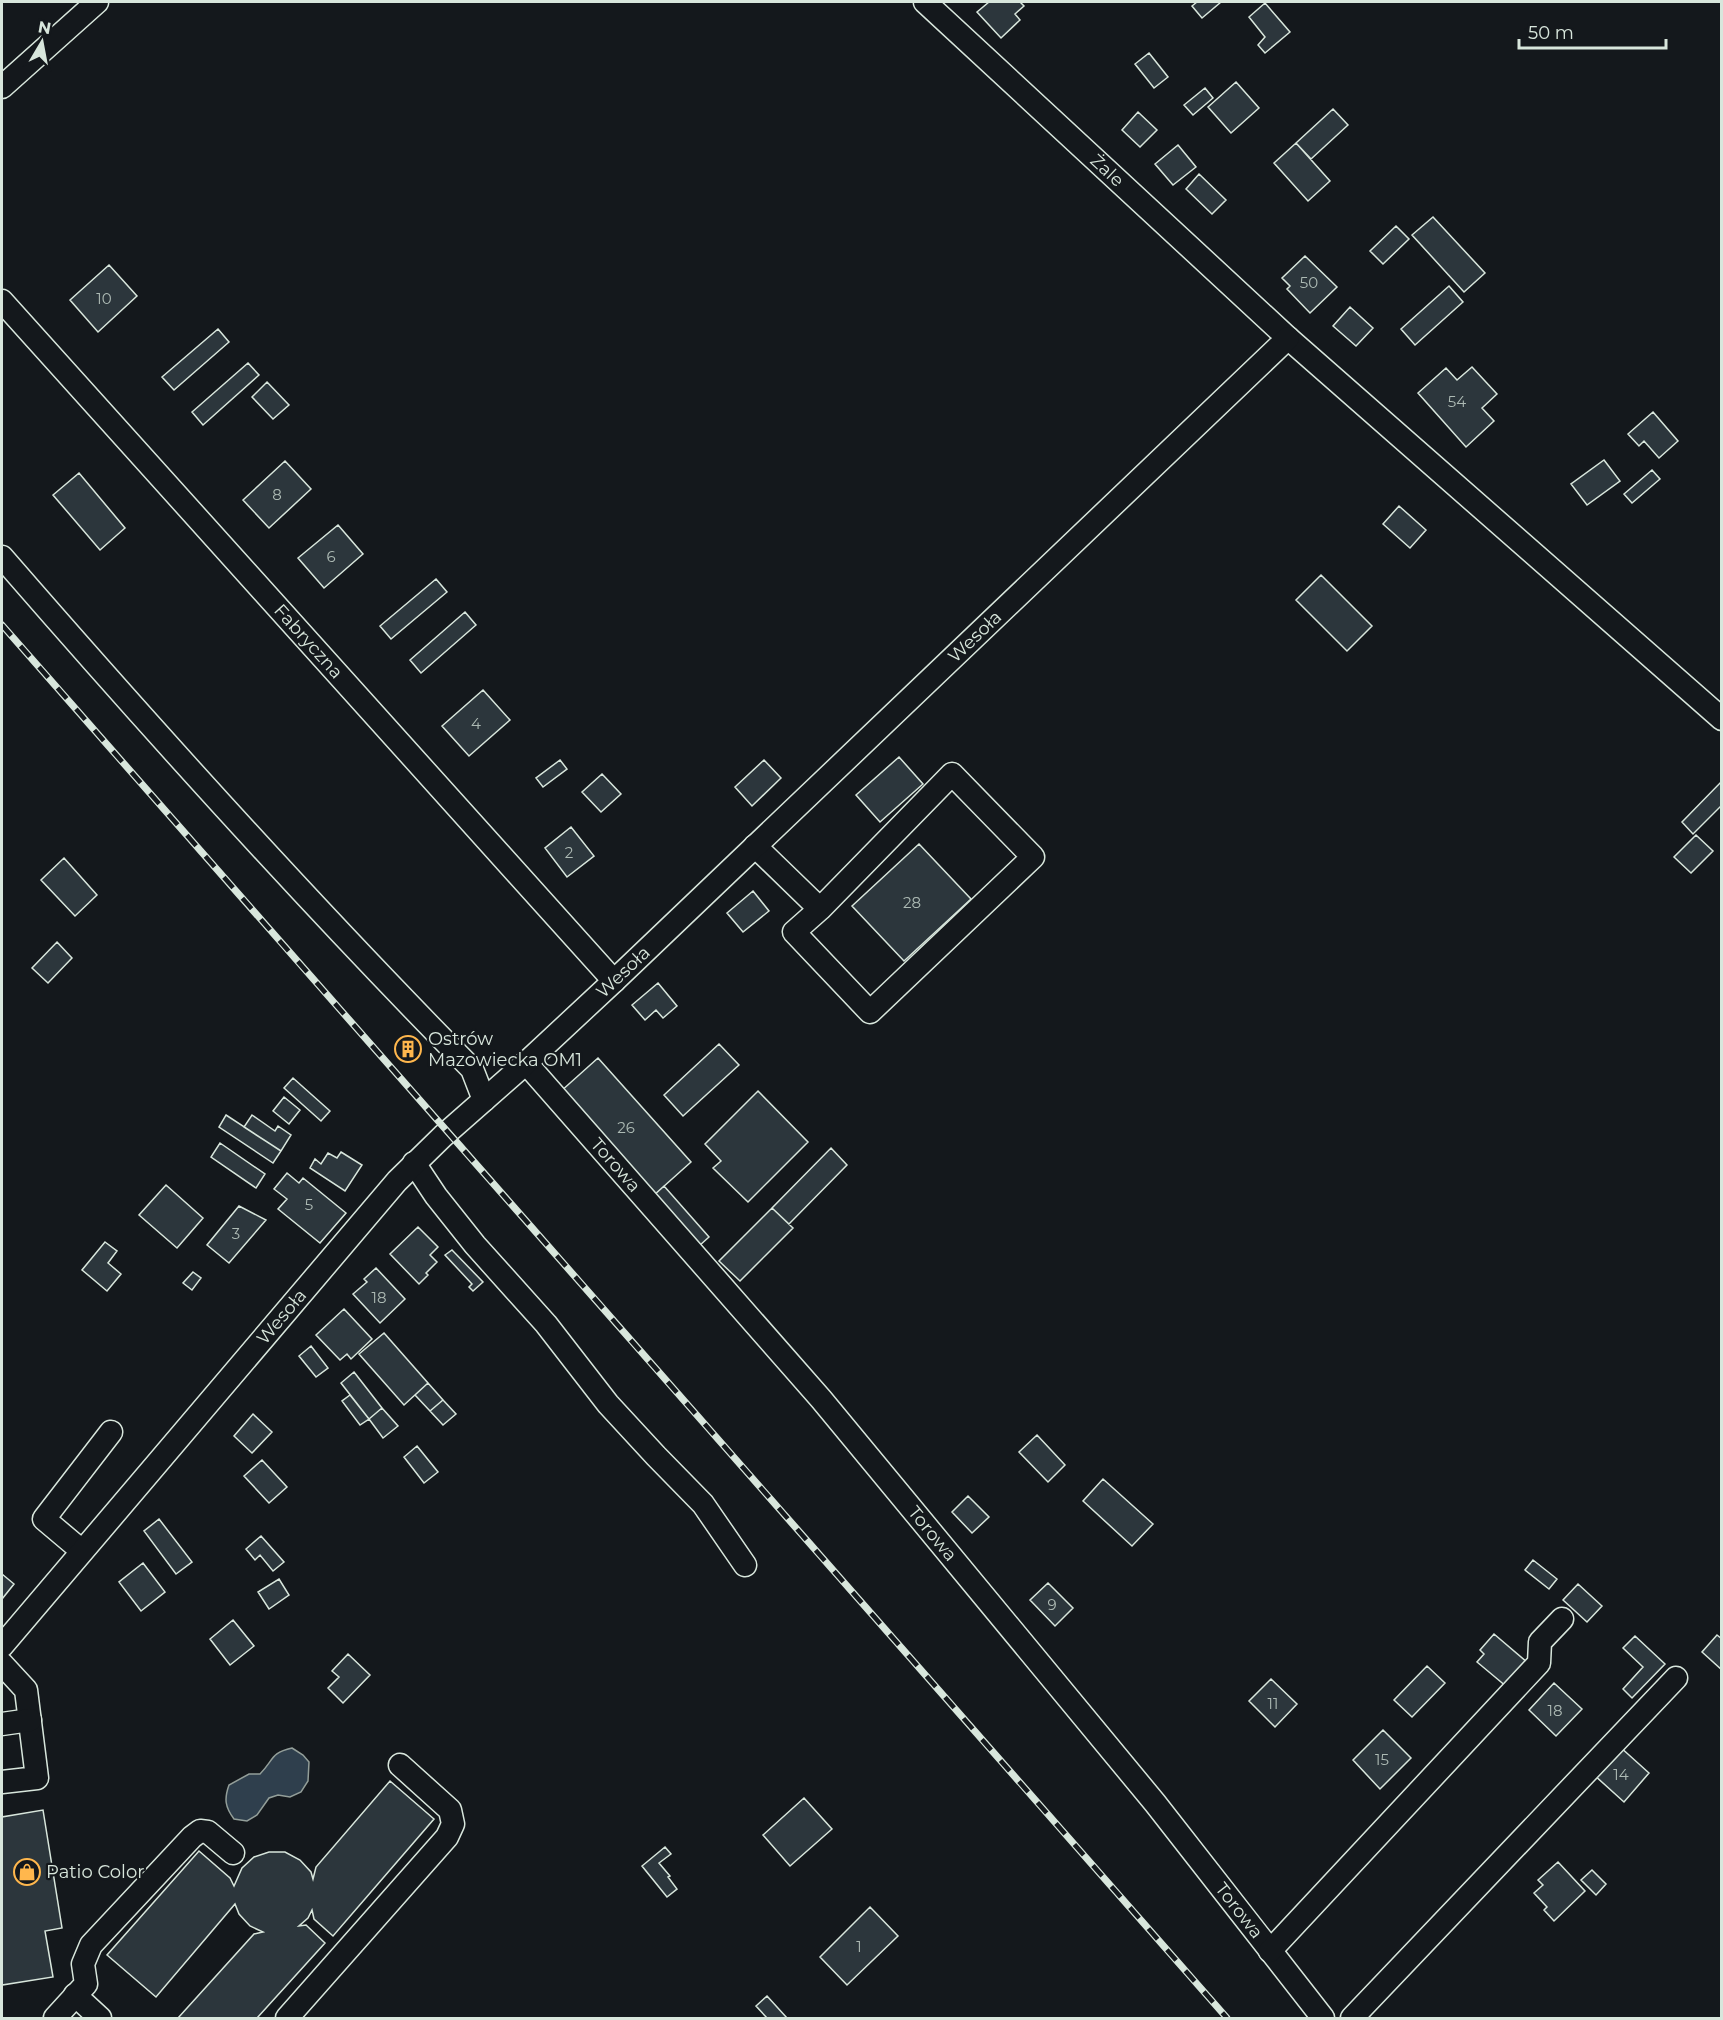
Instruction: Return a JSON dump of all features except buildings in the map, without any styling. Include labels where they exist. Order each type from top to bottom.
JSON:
[{"type":"street","points":[[2,87],[97,2]]},
{"type":"street","name":"Żale","points":[[925,2],[1288,338],[1722,719]]},
{"type":"street","name":"Fabryczna","points":[[2,301],[614,981]]},
{"type":"street","name":"Wesoła","points":[[2,1646],[414,1164],[614,981],[1288,338]]},
{"type":"street","points":[[2,557],[162,741],[300,891],[472,1069],[484,1100]]},
{"type":"street","points":[[952,774],[1034,857],[870,1012],[794,932],[820,909],[952,774]]},
{"type":"street","points":[[755,846],[820,909]]},
{"type":"street","name":"Torowa","points":[[526,1063],[821,1400],[1155,1803],[1323,2019]]},
{"type":"street","points":[[414,1164],[436,1196],[546,1324],[608,1404],[703,1504],[745,1565]]},
{"type":"street","points":[[82,1551],[44,1519],[111,1432]]},
{"type":"street","points":[[1270,1951],[1539,1663],[1540,1642],[1562,1618]]},
{"type":"street","points":[[2,1664],[26,1690],[37,1778],[2,1782]]},
{"type":"street","points":[[1352,2019],[1676,1678]]},
{"type":"street","points":[[2,1724],[30,1720]]},
{"type":"street","points":[[287,2019],[447,1837],[453,1824],[450,1810],[400,1765]]},
{"type":"street","points":[[55,2019],[86,1984],[83,1964],[91,1945],[192,1837],[200,1831],[208,1833],[233,1853]]},
{"type":"street","points":[[75,1995],[100,2019]]},
{"type":"water","points":[[292,1748],[309,1762],[308,1781],[301,1792],[290,1797],[278,1795],[269,1798],[257,1815],[247,1821],[234,1819],[226,1803],[229,1785],[249,1774],[260,1774],[276,1755]]},
{"type":"railway","points":[[2,625],[1227,2018]]},
{"type":"place","name":"Ostrów Mazowiecka OM1","points":[[408,1049]]},
{"type":"place","name":"Patio Color","points":[[27,1872]]}]
